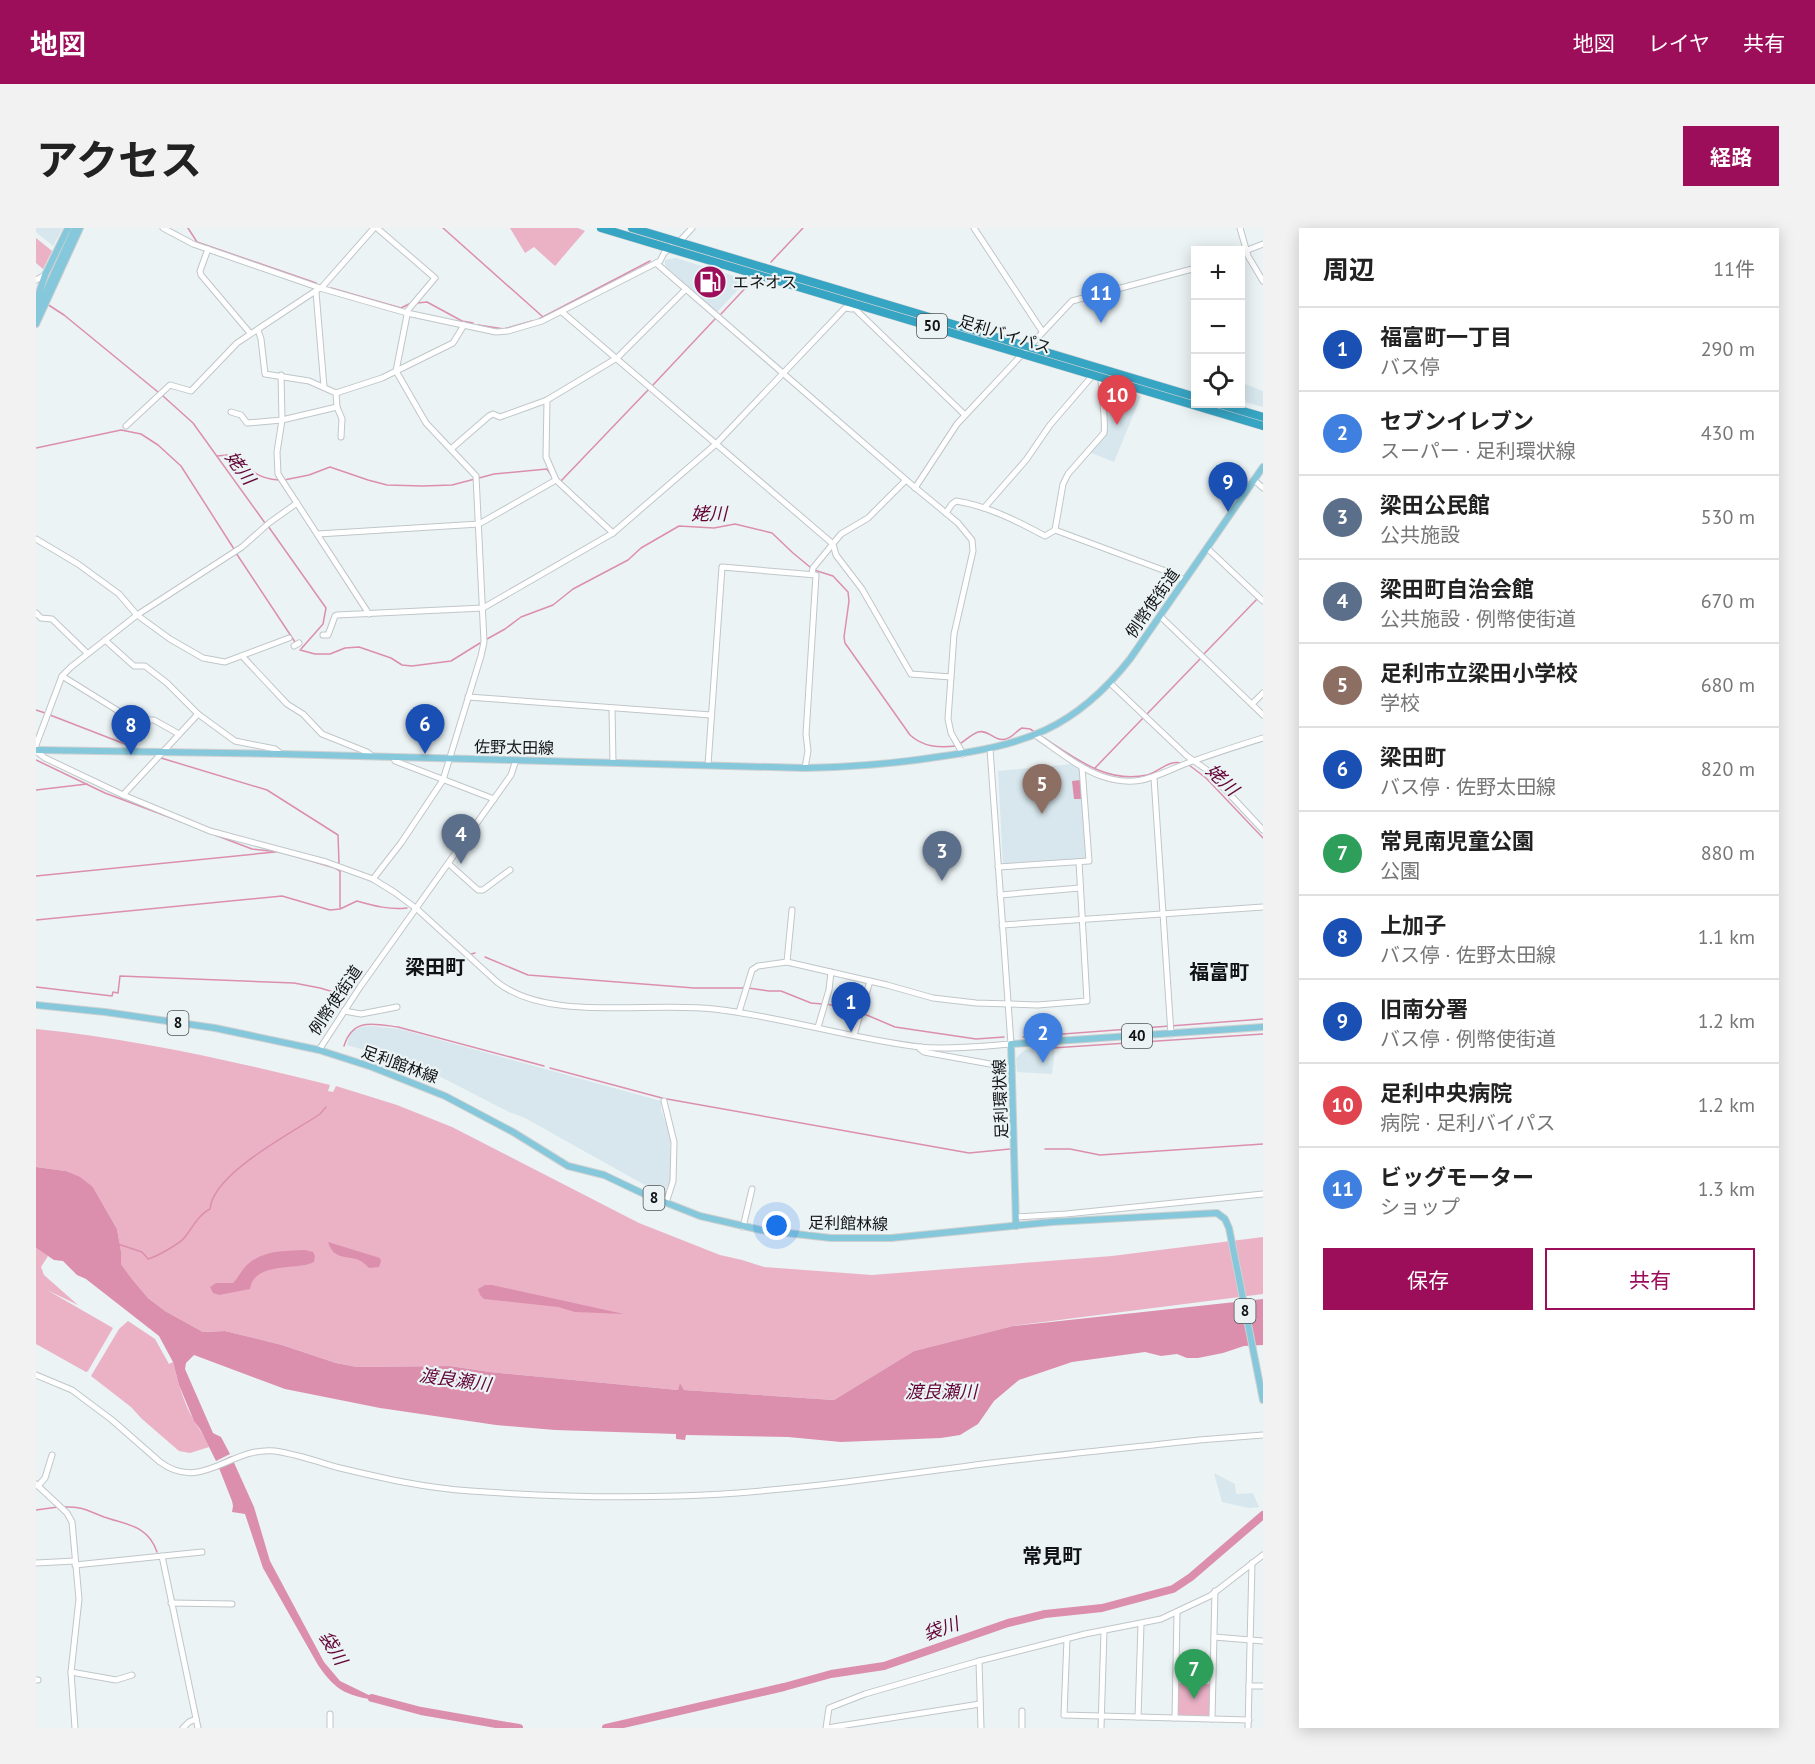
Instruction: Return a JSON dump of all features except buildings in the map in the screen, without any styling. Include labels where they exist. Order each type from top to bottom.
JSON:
[{"type":"highway","name":"足利バイパス","points":[[602,228],[856,306],[1263,426]]},
{"type":"highway","name":"足利バイパス","points":[[632,228],[1191,395]]},
{"type":"highway","points":[[1233,408],[1263,417]]},
{"type":"main road","points":[[46,291],[45,275],[68,228]]},
{"type":"main road","points":[[36,313],[75,228]]},
{"type":"main road","points":[[46,291],[80,228]]},
{"type":"main road","points":[[36,324],[39,306]]},
{"type":"main road","name":"例幣使街道","points":[[990,749],[1037,734],[1077,711],[1110,683],[1160,616],[1263,467]]},
{"type":"main road","name":"佐野太田線","points":[[36,751],[164,751],[805,768],[883,765],[962,751],[990,749]]},
{"type":"main road","name":"例幣使街道","points":[[36,1005],[105,1012],[215,1028],[319,1050]]},
{"type":"main road","name":"足利環状線","points":[[1016,1226],[1011,1044],[1263,1027]]},
{"type":"main road","name":"足利館林線","points":[[319,1050],[404,1079],[444,1096],[513,1132],[568,1166],[604,1175],[700,1216],[743,1227],[807,1237],[869,1239],[1214,1212],[1223,1216],[1227,1221],[1263,1401]]},
{"type":"street","points":[[163,228],[186,241],[318,290],[407,313],[502,332],[542,321],[660,261],[669,248],[679,242],[692,228]]},
{"type":"street","points":[[126,426],[170,385],[191,391],[224,354],[250,333],[318,290],[375,228],[435,278],[407,313],[396,371],[426,423],[476,476],[484,642],[443,780],[401,843],[373,879]]},
{"type":"street","points":[[974,228],[1042,331]]},
{"type":"street","points":[[1240,228],[1248,256],[1263,281]]},
{"type":"street","points":[[1247,250],[1263,244]]},
{"type":"street","points":[[209,250],[200,271],[201,275],[250,333]]},
{"type":"street","points":[[656,263],[965,530],[973,545],[954,634],[948,725],[962,751]]},
{"type":"street","points":[[915,488],[951,432],[965,415],[1072,301],[1191,269]]},
{"type":"street","points":[[36,280],[45,275]]},
{"type":"street","points":[[451,449],[493,414],[500,417],[547,399],[617,358],[686,289]]},
{"type":"street","points":[[318,290],[324,387]]},
{"type":"street","points":[[323,635],[328,635],[335,616],[483,608],[613,533],[716,444],[845,308],[856,306],[965,415]]},
{"type":"street","points":[[562,312],[833,544],[836,555],[862,589],[911,674],[951,677]]},
{"type":"street","points":[[258,330],[265,374],[309,381],[336,393],[396,371],[453,343],[464,325]]},
{"type":"street","points":[[281,375],[282,420],[277,452],[278,474],[369,614]]},
{"type":"street","points":[[984,508],[1026,460],[1050,424],[1097,376]]},
{"type":"street","points":[[946,513],[956,501],[984,508],[1045,536],[1055,530],[1063,484],[1068,474],[1104,433],[1105,426],[1097,376]]},
{"type":"street","points":[[336,393],[337,406],[342,419],[341,437]]},
{"type":"street","points":[[547,399],[546,457],[556,480],[613,533]]},
{"type":"street","points":[[231,412],[241,415],[247,423],[282,420],[337,406]]},
{"type":"street","points":[[318,534],[479,524],[556,480]]},
{"type":"street","points":[[812,574],[813,567],[842,534],[868,518],[906,480]]},
{"type":"street","points":[[1254,480],[1263,488]]},
{"type":"street","points":[[36,745],[62,676],[87,653],[136,615],[242,547],[269,523],[297,503]]},
{"type":"street","points":[[1055,530],[1171,573],[1184,580]]},
{"type":"street","points":[[36,539],[78,564],[119,594],[136,615],[170,639],[203,658],[221,662],[243,657],[288,638]]},
{"type":"street","points":[[1206,548],[1260,599]]},
{"type":"street","points":[[708,765],[722,567],[816,575],[806,734],[808,751],[805,768]]},
{"type":"street","points":[[36,613],[41,618],[52,619],[87,653]]},
{"type":"street","points":[[1160,616],[1263,715]]},
{"type":"street","points":[[105,640],[134,666],[145,666],[167,683],[198,714],[235,741],[275,749],[281,754]]},
{"type":"street","points":[[243,657],[287,704],[303,714],[322,734],[367,752],[373,757]]},
{"type":"street","points":[[62,676],[128,717],[135,720],[154,720],[179,734]]},
{"type":"street","points":[[1110,683],[1192,761],[1207,770],[1260,823],[1263,830]]},
{"type":"street","points":[[1252,704],[1263,693]]},
{"type":"street","points":[[468,698],[711,715]]},
{"type":"street","points":[[612,708],[613,763]]},
{"type":"street","points":[[123,795],[198,714]]},
{"type":"street","points":[[1037,734],[1082,767],[1116,780],[1135,781],[1154,778],[1192,761],[1263,738]]},
{"type":"street","points":[[36,751],[45,758],[123,795],[222,835],[326,862],[373,879],[417,909],[496,982],[520,997],[582,1007],[690,1007],[739,1012],[921,1047],[949,1048],[1011,1044],[990,749]]},
{"type":"street","points":[[393,757],[395,761],[494,799]]},
{"type":"street","name":"例幣使街道","points":[[319,1050],[514,770],[516,760]]},
{"type":"street","points":[[998,867],[1089,861],[1082,767]]},
{"type":"street","points":[[1154,778],[1171,1034]]},
{"type":"street","points":[[739,1012],[752,970],[758,966],[787,962],[951,1001],[1009,1005],[1087,1001],[1079,862]]},
{"type":"street","points":[[449,864],[478,890],[483,890],[510,870]]},
{"type":"street","points":[[1000,895],[1080,888]]},
{"type":"street","points":[[1002,925],[1263,907]]},
{"type":"street","points":[[787,962],[792,910]]},
{"type":"street","points":[[818,1027],[829,990],[831,972]]},
{"type":"street","points":[[854,1035],[870,981]]},
{"type":"street","points":[[344,1011],[361,1014],[397,1007]]},
{"type":"street","points":[[921,1047],[920,1049],[924,1052],[1012,1068]]},
{"type":"street","points":[[664,1101],[674,1142],[673,1181],[666,1203]]},
{"type":"street","points":[[743,1227],[752,1189]]},
{"type":"street","points":[[1016,1217],[1263,1194]]},
{"type":"street","points":[[36,1376],[72,1390],[112,1420],[168,1468],[181,1473],[217,1467],[254,1452],[273,1451],[415,1485],[567,1496],[679,1496],[759,1490],[1199,1440],[1263,1435]]},
{"type":"street","points":[[52,1455],[45,1478],[37,1485],[68,1513],[72,1522],[78,1606],[71,1671],[75,1728]]},
{"type":"street","points":[[36,1563],[75,1563],[202,1552]]},
{"type":"street","points":[[980,1704],[826,1728],[827,1711],[832,1706],[865,1694],[979,1661],[1067,1639],[1141,1624],[1177,1613],[1215,1591],[1263,1555]]},
{"type":"street","points":[[162,1556],[198,1728]]},
{"type":"street","points":[[1248,1728],[1252,1563]]},
{"type":"street","points":[[1212,1719],[1215,1591]]},
{"type":"street","points":[[171,1603],[232,1604]]},
{"type":"street","points":[[1175,1718],[1177,1613]]},
{"type":"street","points":[[1138,1717],[1141,1624]]},
{"type":"street","points":[[1101,1728],[1104,1631]]},
{"type":"street","points":[[1214,1638],[1263,1641]]},
{"type":"street","points":[[1067,1639],[1064,1715],[1249,1720]]},
{"type":"street","points":[[979,1661],[981,1728]]},
{"type":"street","points":[[71,1671],[116,1680],[132,1675]]},
{"type":"street","points":[[1249,1686],[1263,1686]]},
{"type":"street","points":[[1022,1711],[1022,1728]]},
{"type":"street","points":[[330,1714],[330,1728]]},
{"type":"street","points":[[183,1728],[196,1719]]},
{"type":"shaded area","points":[[36,228],[63,228],[53,246],[36,232]]},
{"type":"shaded area","points":[[510,228],[578,228],[585,231],[555,266],[534,247],[525,253]]},
{"type":"shaded area","points":[[36,238],[52,251],[43,269],[36,263]]},
{"type":"shaded area","points":[[676,258],[747,280],[717,312],[665,266],[665,260]]},
{"type":"shaded area","points":[[1102,384],[1141,396],[1114,462],[1089,452],[1105,429]]},
{"type":"shaded area","points":[[1245,384],[1263,391],[1263,407],[1245,402]]},
{"type":"shaded area","points":[[1072,764],[1081,771],[1087,856],[1082,860],[1003,865],[998,771]]},
{"type":"shaded area","points":[[361,1027],[400,1029],[661,1101],[661,1110],[670,1135],[670,1181],[664,1192],[643,1184],[525,1118],[435,1074],[409,1063],[347,1045],[350,1033]]},
{"type":"shaded area","points":[[36,1029],[147,1045],[221,1059],[330,1085],[328,1091],[333,1092],[336,1086],[397,1105],[452,1127],[639,1223],[720,1255],[764,1267],[872,1275],[1112,1256],[1263,1237],[1263,1294],[1013,1326],[914,1351],[834,1400],[684,1390],[680,1384],[678,1390],[450,1366],[357,1367],[336,1363],[282,1345],[225,1331],[203,1332],[165,1311],[148,1298],[121,1264],[117,1229],[93,1187],[66,1171],[36,1167]]},
{"type":"shaded area","points":[[1055,1048],[1052,1074],[1017,1072],[1016,1058],[1025,1050]]},
{"type":"shaded area","points":[[36,1248],[48,1256],[41,1267],[44,1275],[78,1305],[47,1290],[113,1328],[86,1372],[36,1344]]},
{"type":"shaded area","points":[[128,1321],[155,1339],[169,1364],[173,1362],[188,1408],[209,1447],[190,1453],[179,1451],[131,1407],[91,1376],[119,1329]]},
{"type":"shaded area","points":[[1214,1473],[1235,1484],[1236,1494],[1253,1493],[1259,1507],[1249,1508],[1222,1502]]},
{"type":"shaded area","points":[[1178,1683],[1210,1684],[1210,1714],[1207,1717],[1181,1717],[1177,1713]]},
{"type":"water","points":[[1081,780],[1082,799],[1074,799],[1072,781]]},
{"type":"water","name":"渡良瀬川","points":[[36,1167],[66,1171],[80,1177],[93,1187],[117,1229],[121,1264],[148,1298],[165,1311],[203,1332],[225,1331],[357,1367],[450,1366],[678,1390],[680,1383],[684,1390],[834,1400],[914,1351],[1013,1326],[1263,1299],[1263,1345],[1244,1346],[1198,1358],[1187,1358],[1177,1354],[1161,1356],[1145,1352],[1072,1362],[1019,1380],[994,1401],[978,1424],[960,1435],[941,1438],[841,1442],[788,1437],[686,1435],[685,1440],[676,1439],[676,1434],[555,1430],[496,1425],[380,1408],[285,1389],[194,1355],[186,1363],[185,1369],[213,1433],[221,1437],[230,1454],[216,1461],[194,1421],[179,1385],[173,1362],[159,1336],[86,1279],[77,1275],[63,1261],[54,1260],[36,1248]]},
{"type":"water","points":[[328,1242],[380,1258],[379,1267],[369,1268],[358,1260],[336,1254]]},
{"type":"water","points":[[305,1250],[313,1252],[314,1262],[277,1268],[259,1274],[253,1280],[250,1289],[219,1295],[213,1293],[210,1287],[216,1283],[233,1283],[246,1266],[261,1256],[275,1252]]},
{"type":"water","points":[[485,1285],[624,1314],[575,1312],[558,1307],[484,1299],[478,1289]]},
{"type":"water","points":[[231,1456],[254,1507],[270,1561],[324,1662],[340,1681],[381,1701],[345,1692],[331,1682],[318,1665],[263,1568],[245,1514],[232,1512],[232,1501],[217,1463]]},
{"type":"waterway","points":[[188,228],[197,242],[316,283]]},
{"type":"waterway","points":[[443,228],[543,317]]},
{"type":"waterway","points":[[771,262],[803,228]]},
{"type":"waterway","points":[[539,319],[650,261]]},
{"type":"waterway","points":[[721,314],[751,282]]},
{"type":"waterway","points":[[331,288],[401,308],[409,304]]},
{"type":"waterway","points":[[417,303],[427,302],[462,321],[473,323]]},
{"type":"waterway","name":"姥川","points":[[47,304],[64,315],[158,392]]},
{"type":"waterway","points":[[653,385],[715,319]]},
{"type":"waterway","points":[[478,325],[504,329],[532,321]]},
{"type":"waterway","points":[[561,481],[649,389]]},
{"type":"waterway","name":"姥川","points":[[163,396],[193,423],[265,523]]},
{"type":"waterway","points":[[36,448],[121,430],[141,434],[158,445],[181,466],[234,549]]},
{"type":"waterway","points":[[217,456],[237,454],[255,473],[279,480]]},
{"type":"waterway","points":[[284,480],[309,475],[330,467],[387,485],[452,485],[475,479]]},
{"type":"waterway","points":[[479,478],[494,474],[547,469],[551,475]]},
{"type":"waterway","name":"姥川","points":[[487,639],[521,617],[553,605],[573,589],[628,560],[641,548],[679,526],[714,528],[735,524],[772,533],[810,567]]},
{"type":"waterway","name":"姥川","points":[[268,526],[326,608],[323,624],[301,649]]},
{"type":"waterway","points":[[236,553],[295,642]]},
{"type":"waterway","name":"姥川","points":[[814,570],[833,576],[848,592],[845,643],[910,735],[931,746],[956,746]]},
{"type":"waterway","points":[[1203,655],[1258,598]]},
{"type":"waterway","name":"姥川","points":[[300,650],[315,654],[330,654],[345,648],[359,647],[391,658],[402,665],[412,666],[451,661],[480,643]]},
{"type":"waterway","points":[[1147,714],[1200,659]]},
{"type":"waterway","points":[[36,710],[45,713]]},
{"type":"waterway","points":[[50,715],[130,746]]},
{"type":"waterway","points":[[1095,768],[1144,717]]},
{"type":"waterway","name":"姥川","points":[[961,743],[978,732],[985,732],[1002,739],[1011,737],[1022,728],[1035,732]]},
{"type":"waterway","name":"姥川","points":[[1044,738],[1080,761],[1105,773],[1118,776],[1147,775],[1172,763],[1181,763]]},
{"type":"waterway","points":[[161,758],[267,790],[338,835],[339,863]]},
{"type":"waterway","points":[[36,760],[105,793],[182,822]]},
{"type":"waterway","name":"姥川","points":[[1189,765],[1206,778],[1263,838]]},
{"type":"waterway","points":[[36,790],[87,784]]},
{"type":"waterway","points":[[215,835],[252,849],[279,852]]},
{"type":"waterway","points":[[36,876],[275,852]]},
{"type":"waterway","points":[[284,853],[340,871]]},
{"type":"waterway","points":[[340,871],[340,908]]},
{"type":"waterway","points":[[36,920],[282,896],[330,910],[340,909],[357,901],[382,907],[407,908]]},
{"type":"waterway","points":[[471,954],[475,953]]},
{"type":"waterway","points":[[485,957],[528,975],[694,988],[744,988]]},
{"type":"waterway","points":[[36,987],[112,996],[113,992],[118,993],[120,976],[294,983],[347,996]]},
{"type":"waterway","points":[[748,988],[781,991],[811,1003],[822,1004]]},
{"type":"waterway","points":[[827,1004],[862,1013],[895,1027],[976,1039],[1004,1037]]},
{"type":"waterway","points":[[1023,1037],[1263,1019]]},
{"type":"waterway","points":[[344,1046],[353,1030],[365,1024],[373,1024],[398,1027],[544,1066]]},
{"type":"waterway","points":[[1052,1048],[1263,1034]]},
{"type":"waterway","points":[[550,1068],[662,1098]]},
{"type":"waterway","points":[[667,1099],[969,1153],[1010,1149]]},
{"type":"waterway","points":[[118,1244],[142,1252],[148,1259],[174,1246],[183,1240],[199,1218],[210,1209],[214,1195],[239,1168],[320,1114],[326,1107]]},
{"type":"waterway","points":[[1045,1149],[1070,1149],[1100,1155],[1263,1144]]},
{"type":"waterway","points":[[36,1510],[58,1507]]},
{"type":"waterway","points":[[63,1507],[85,1509],[136,1527],[148,1536],[157,1552]]},
{"type":"waterway","name":"袋川","points":[[606,1728],[831,1674],[884,1666],[1008,1623],[1045,1614],[1102,1608],[1173,1589],[1191,1577],[1263,1515]]},
{"type":"waterway","name":"袋川","points":[[372,1698],[421,1711],[519,1728]]},
{"type":"place","name":"エネオス","points":[[710,282]]},
{"type":"place","name":"ビッグモーター","points":[[1101,323]]},
{"type":"place","name":"足利中央病院","points":[[1117,425]]},
{"type":"place","name":"旧南分署","points":[[1228,512]]},
{"type":"place","name":"梁田町","points":[[425,754]]},
{"type":"place","name":"上加子","points":[[131,755]]},
{"type":"place","name":"足利市立梁田小学校","points":[[1042,814]]},
{"type":"place","name":"梁田町自治会館","points":[[461,864]]},
{"type":"place","name":"梁田公民館","points":[[942,881]]},
{"type":"place","name":"福富町一丁目","points":[[851,1032]]},
{"type":"place","name":"セブンイレブン","points":[[1043,1063]]},
{"type":"place","name":"常見南児童公園","points":[[1194,1699]]},
{"type":"district","name":"梁田町","points":[[435,967]]},
{"type":"district","name":"福富町","points":[[1219,972]]},
{"type":"district","name":"常見町","points":[[1052,1556]]}]
